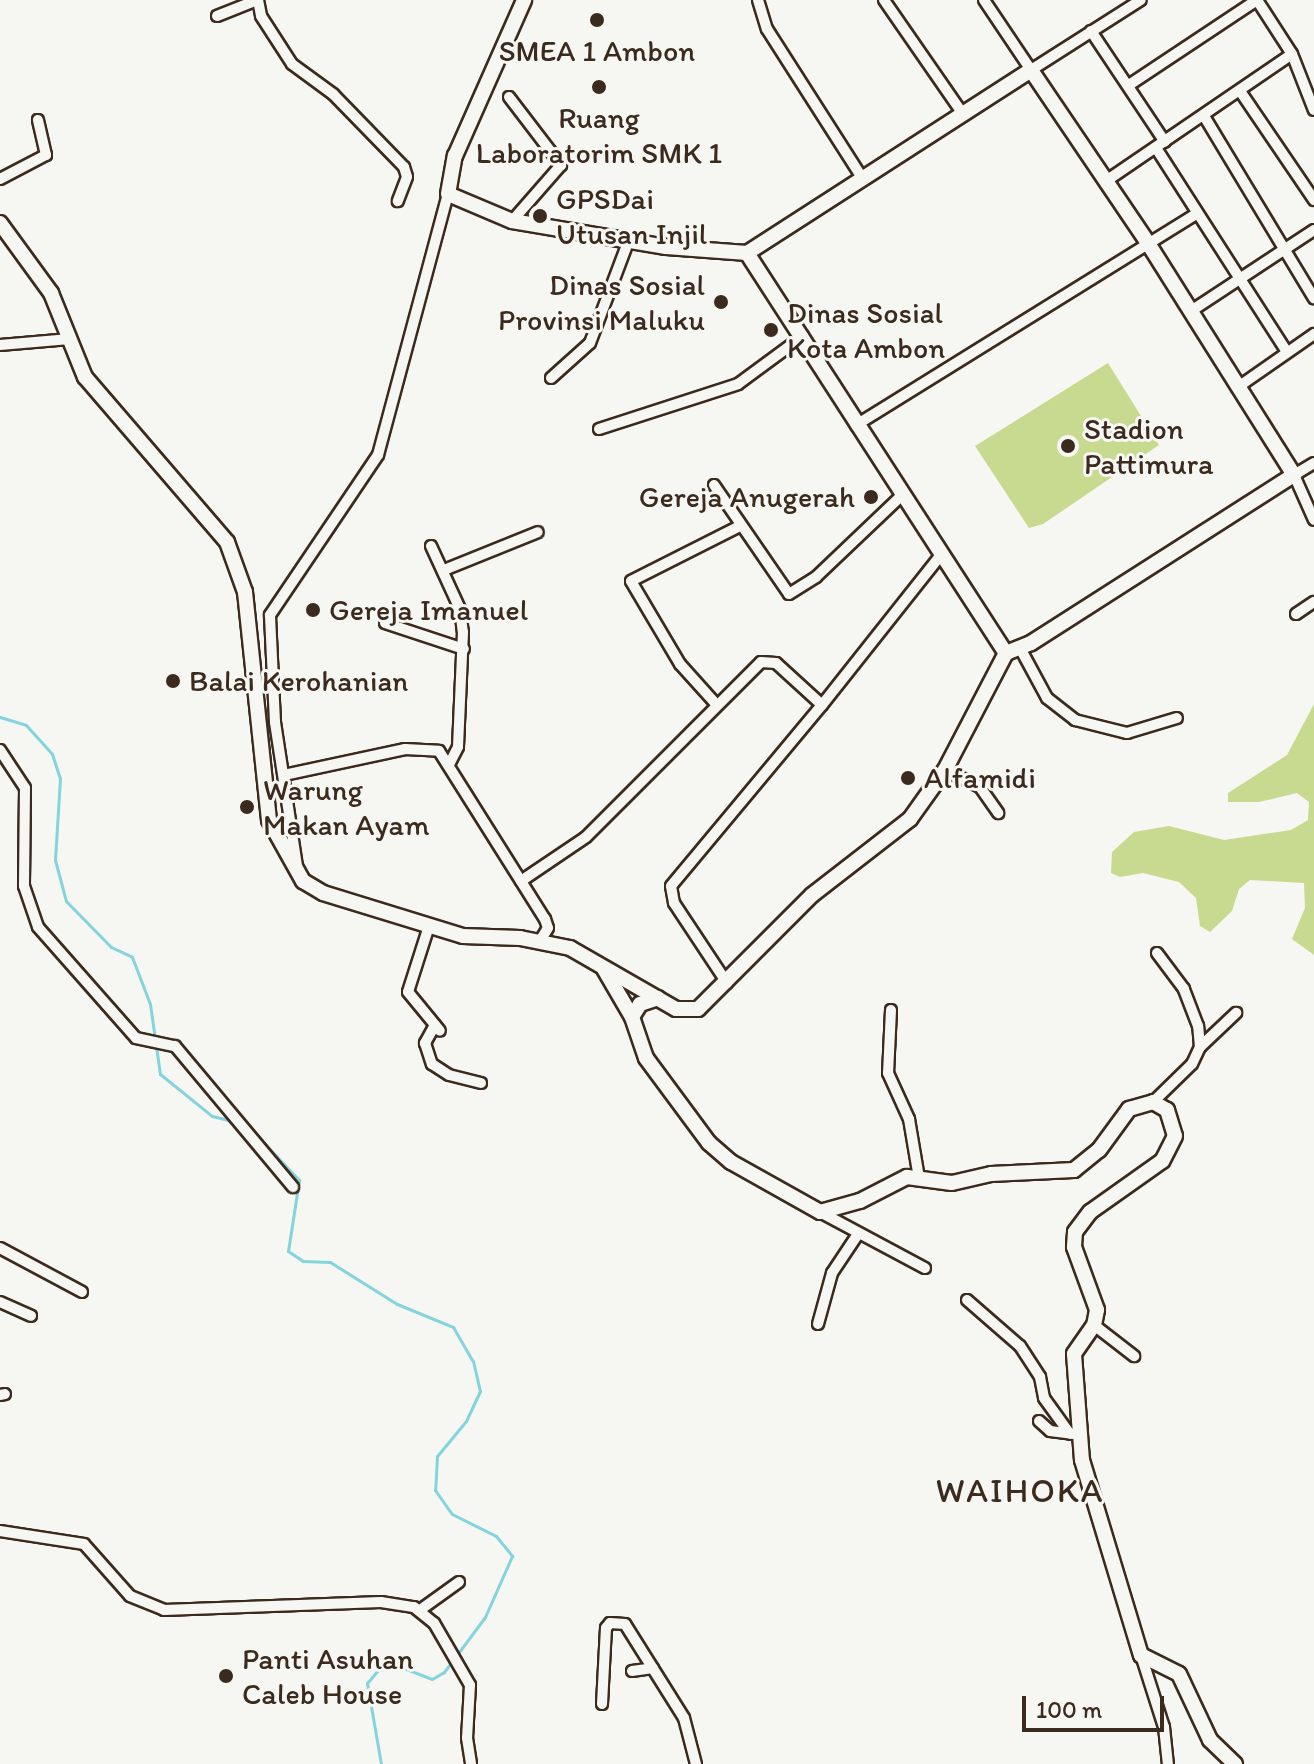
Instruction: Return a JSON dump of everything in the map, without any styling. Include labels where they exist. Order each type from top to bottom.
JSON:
[{"type":"street","points":[[217,16],[258,0],[261,16],[292,64],[333,94],[404,167],[407,177],[398,201]]},
{"type":"street","points":[[297,872],[268,654],[270,615],[378,455],[438,245],[455,156],[524,0]]},
{"type":"street","points":[[758,0],[773,38],[863,179]]},
{"type":"street","points":[[884,0],[963,114]]},
{"type":"street","points":[[984,0],[1148,243],[1294,475],[1314,520]]},
{"type":"street","points":[[448,194],[512,221],[629,240],[747,253],[1141,0]]},
{"type":"street","points":[[1129,85],[1257,0],[1292,54],[1314,110]]},
{"type":"street","points":[[1091,31],[1129,85],[1196,214],[1287,352]]},
{"type":"street","points":[[1106,181],[1292,54]]},
{"type":"street","points":[[1240,91],[1314,200]]},
{"type":"street","points":[[509,97],[561,165],[512,221]]},
{"type":"street","points":[[1204,116],[1314,298]]},
{"type":"street","points":[[0,179],[46,155],[38,120]]},
{"type":"street","points":[[856,425],[1196,214]]},
{"type":"street","points":[[0,223],[51,293],[78,364],[96,392],[218,527],[239,568],[269,820],[297,872],[323,893],[463,936],[540,941],[581,953],[686,1013],[708,1003],[749,954],[812,895],[910,819],[945,770],[1013,650],[1314,463]]},
{"type":"street","points":[[1191,311],[1314,230]]},
{"type":"street","points":[[551,378],[590,343],[629,240]]},
{"type":"street","points":[[747,253],[803,336],[940,556],[1047,698],[1075,720],[1127,733],[1177,718]]},
{"type":"street","points":[[1238,387],[1314,334]]},
{"type":"street","points":[[599,429],[728,388],[803,336]]},
{"type":"street","points":[[0,345],[70,339]]},
{"type":"street","points":[[714,485],[780,588],[793,594],[901,496]]},
{"type":"street","points":[[716,704],[676,658],[631,581],[740,526]]},
{"type":"street","points":[[444,570],[538,532]]},
{"type":"street","points":[[431,546],[460,609],[464,649],[458,747],[449,765]]},
{"type":"street","points":[[727,983],[674,903],[671,886],[822,705],[940,556]]},
{"type":"street","points":[[1296,614],[1314,602]]},
{"type":"street","points":[[385,623],[464,649]]},
{"type":"street","points":[[521,881],[586,837],[716,704],[767,659],[822,705]]},
{"type":"street","points":[[284,775],[415,748],[436,750],[449,765],[547,924],[540,941]]},
{"type":"street","points":[[0,750],[19,774],[28,803],[24,886],[33,919],[136,1038],[168,1043],[240,1119],[293,1187]]},
{"type":"street","points":[[945,770],[980,787],[998,813]]},
{"type":"street","points":[[429,926],[408,992],[438,1028],[425,1043],[432,1064],[449,1075],[481,1083]]},
{"type":"street","points":[[1157,953],[1189,1001],[1200,1047]]},
{"type":"street","points":[[601,965],[632,1017],[646,1058],[709,1143],[731,1162],[925,1268]]},
{"type":"street","points":[[632,1017],[640,1004],[658,998]]},
{"type":"street","points":[[891,1010],[888,1073],[909,1119],[919,1178]]},
{"type":"street","points":[[820,1212],[860,1201],[902,1178],[952,1183],[991,1174],[1074,1170],[1099,1150],[1129,1109],[1153,1102],[1192,1064],[1200,1047],[1236,1013]]},
{"type":"street","points":[[1153,1102],[1173,1119],[1175,1136],[1169,1153],[1150,1173],[1090,1212],[1075,1232],[1074,1247],[1095,1300],[1094,1325],[1074,1354],[1075,1434],[1164,1727],[1168,1764]]},
{"type":"street","points":[[818,1324],[832,1273],[858,1234]]},
{"type":"street","points":[[0,1248],[82,1292]]},
{"type":"street","points":[[967,1300],[1020,1346],[1040,1377],[1044,1398],[1075,1434]]},
{"type":"street","points":[[0,1302],[31,1316]]},
{"type":"street","points":[[1094,1325],[1134,1356]]},
{"type":"street","points":[[1039,1421],[1050,1431],[1075,1434]]},
{"type":"street","points":[[0,1531],[84,1544],[130,1596],[164,1610],[381,1602],[420,1610],[463,1669],[471,1696],[467,1738],[471,1764]]},
{"type":"street","points":[[420,1610],[459,1582]]},
{"type":"street","points":[[602,1704],[602,1644],[608,1624],[628,1626],[686,1722],[696,1764]]},
{"type":"street","points":[[1141,1655],[1179,1674],[1210,1740],[1235,1764]]},
{"type":"street","points":[[632,1671],[653,1668]]},
{"type":"green space","points":[[1108,363],[1159,445],[1043,524],[1029,528],[975,446]]},
{"type":"green space","points":[[1314,704],[1314,955],[1292,939],[1305,908],[1304,883],[1250,880],[1239,889],[1232,911],[1210,932],[1200,926],[1196,898],[1179,882],[1143,873],[1120,877],[1111,873],[1112,852],[1134,832],[1169,826],[1224,840],[1291,830],[1308,820],[1309,802],[1297,793],[1259,802],[1228,802],[1228,793],[1287,755]]},
{"type":"waterway","points":[[0,717],[26,725],[52,754],[60,778],[55,860],[66,901],[111,947],[132,957],[150,1004],[160,1074],[212,1116],[232,1121]]},
{"type":"waterway","points":[[247,1125],[299,1180],[288,1251],[303,1261],[330,1262],[397,1304],[453,1327],[473,1361],[480,1391],[466,1421],[437,1456],[435,1490],[452,1514],[496,1536],[512,1556],[485,1617],[444,1672],[432,1679],[401,1667],[378,1670],[367,1683],[381,1764]]},
{"type":"place","name":"SMEA 1 Ambon","points":[[597,20]]},
{"type":"place","name":"Ruang Laboratorim SMK 1","points":[[599,87]]},
{"type":"place","name":"GPSDai Utusan Injil","points":[[540,216]]},
{"type":"place","name":"Dinas Sosial Provinsi Maluku","points":[[721,302]]},
{"type":"place","name":"Dinas Sosial Kota Ambon","points":[[771,330]]},
{"type":"place","name":"Stadion Pattimura","points":[[1068,446]]},
{"type":"place","name":"Gereja Anugerah","points":[[871,497]]},
{"type":"place","name":"Gereja Imanuel","points":[[313,610]]},
{"type":"place","name":"Balai Kerohanian","points":[[173,681]]},
{"type":"place","name":"Alfamidi","points":[[908,778]]},
{"type":"place","name":"Warung Makan Ayam","points":[[247,807]]},
{"type":"place","name":"Panti Asuhan Caleb House","points":[[226,1676]]},
{"type":"district","name":"WAIHOKA","points":[[1020,1491]]}]
